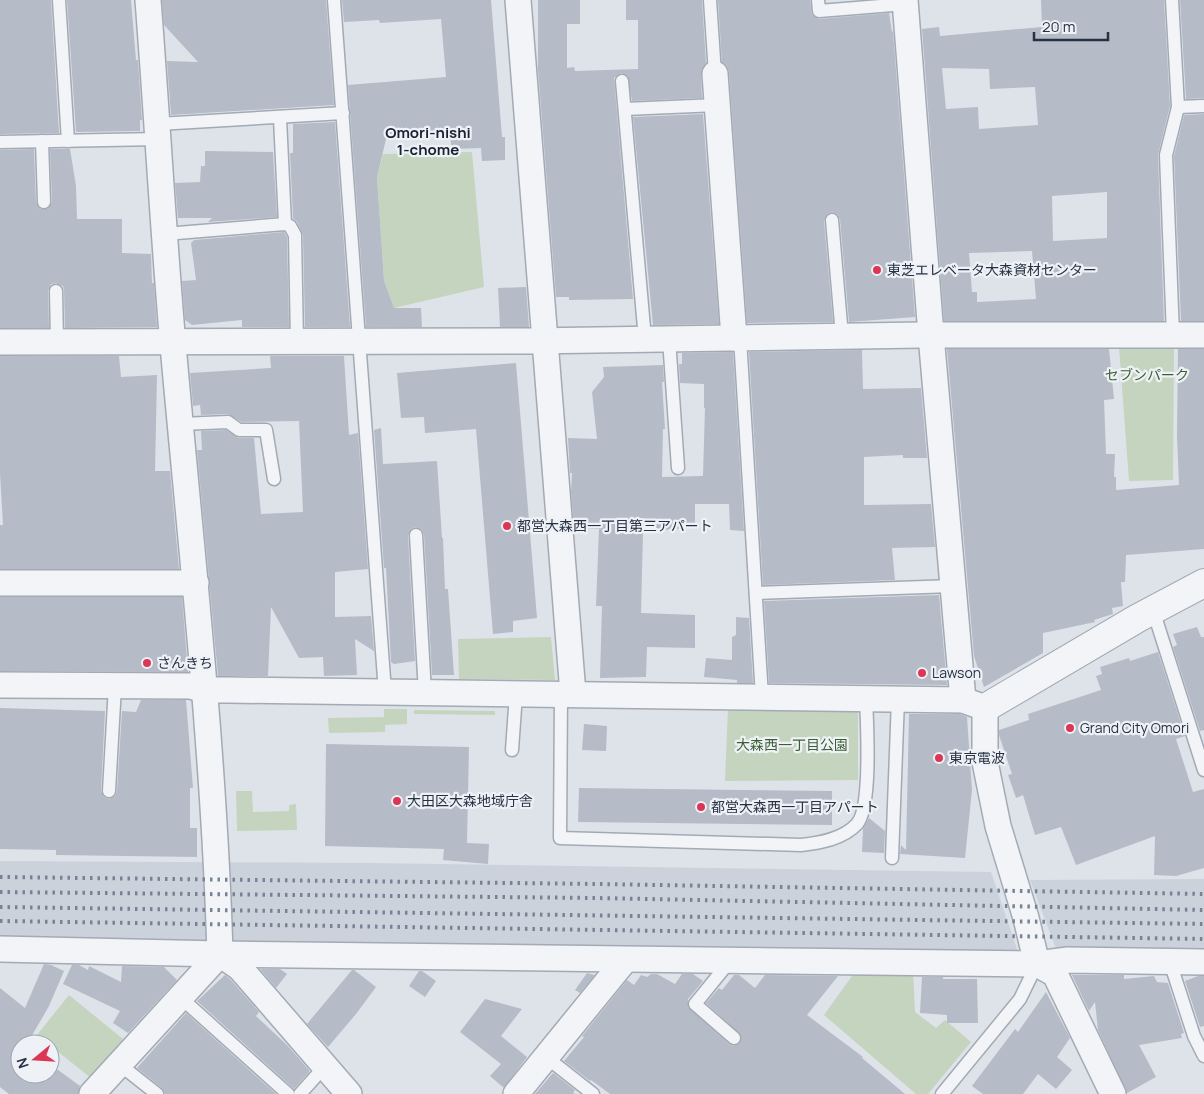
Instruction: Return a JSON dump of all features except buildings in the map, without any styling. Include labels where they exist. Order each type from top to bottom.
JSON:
[{"type":"street","points":[[92,1094],[220,954],[218,879],[205,690],[173,342],[148,0]]},
{"type":"street","points":[[518,0],[546,341],[567,694]]},
{"type":"street","points":[[905,2],[953,586],[985,762],[998,826],[1026,918],[1037,964],[1055,974],[1113,1094]]},
{"type":"street","points":[[715,74],[737,338]]},
{"type":"street","points":[[0,342],[546,341],[931,335],[1204,335]]},
{"type":"street","points":[[0,685],[190,686],[205,690],[866,698],[974,704],[1204,582]]},
{"type":"street","points":[[0,583],[196,583]]},
{"type":"street","points":[[0,949],[625,960],[1037,964],[1068,960],[1204,962]]},
{"type":"street","points":[[220,954],[240,968],[349,1094]]},
{"type":"street","points":[[516,1094],[625,960]]},
{"type":"lane","points":[[59,0],[68,141]]},
{"type":"lane","points":[[334,0],[385,692]]},
{"type":"lane","points":[[710,0],[715,74]]},
{"type":"lane","points":[[818,0],[819,11],[905,2]]},
{"type":"lane","points":[[1172,0],[1178,107],[1166,155],[1173,335]]},
{"type":"lane","points":[[622,81],[645,339]]},
{"type":"lane","points":[[625,109],[717,105]]},
{"type":"lane","points":[[1178,107],[1204,106]]},
{"type":"lane","points":[[0,142],[68,141],[343,113]]},
{"type":"lane","points":[[280,118],[285,224]]},
{"type":"lane","points":[[42,141],[44,202]]},
{"type":"lane","points":[[832,220],[842,336]]},
{"type":"lane","points":[[165,234],[285,224],[290,226],[295,235],[297,342]]},
{"type":"lane","points":[[56,291],[57,342]]},
{"type":"lane","points":[[737,338],[762,697]]},
{"type":"lane","points":[[670,339],[678,468]]},
{"type":"lane","points":[[181,424],[228,422],[239,430],[266,430],[274,479]]},
{"type":"lane","points":[[416,535],[424,693]]},
{"type":"lane","points":[[756,593],[953,586]]},
{"type":"lane","points":[[1153,610],[1204,770]]},
{"type":"lane","points":[[109,791],[115,686]]},
{"type":"lane","points":[[512,750],[516,694]]},
{"type":"lane","points":[[567,694],[560,838],[801,845],[823,842],[845,834],[858,823],[865,798],[868,768],[866,698]]},
{"type":"lane","points":[[892,858],[898,699]]},
{"type":"lane","points":[[730,961],[695,1004],[734,1038]]},
{"type":"lane","points":[[1170,962],[1194,1036],[1204,1056]]},
{"type":"lane","points":[[942,1094],[1020,999],[1037,964]]},
{"type":"lane","points":[[180,997],[288,1094]]},
{"type":"lane","points":[[546,1057],[593,1094]]},
{"type":"lane","points":[[120,1064],[157,1094]]},
{"type":"lane","points":[[300,1094],[325,1066]]},
{"type":"shaded area","points":[[0,861],[370,863],[991,872],[1019,955],[0,940]]},
{"type":"shaded area","points":[[1204,879],[1204,955],[1058,954],[1030,880]]},
{"type":"green space","points":[[472,152],[484,287],[394,308],[384,281],[377,177],[383,154]]},
{"type":"green space","name":"セブンパーク","points":[[1119,347],[1174,347],[1173,480],[1129,481]]},
{"type":"green space","points":[[551,637],[555,680],[459,679],[458,639]]},
{"type":"green space","name":"大森西一丁目公園","points":[[728,708],[858,709],[858,780],[725,781]]},
{"type":"green space","points":[[384,709],[407,709],[407,724],[385,725],[385,732],[329,733],[328,718],[384,717]]},
{"type":"green space","points":[[414,710],[495,711],[495,715],[414,714]]},
{"type":"green space","points":[[236,791],[252,791],[253,812],[289,811],[289,805],[296,804],[297,830],[237,831]]},
{"type":"green space","points":[[857,969],[913,970],[915,1012],[936,1028],[945,1020],[971,1042],[928,1094],[916,1094],[824,1015]]},
{"type":"green space","points":[[69,995],[123,1039],[91,1078],[60,1053],[60,1034],[38,1034]]},
{"type":"railway","points":[[0,877],[1204,894]]},
{"type":"railway","points":[[0,892],[596,898],[1204,910]]},
{"type":"railway","points":[[0,907],[1204,924]]},
{"type":"railway","points":[[0,921],[1204,939]]},
{"type":"place","name":"東芝エレベータ大森資材センター","points":[[877,270]]},
{"type":"place","name":"都営大森西一丁目第三アパート","points":[[507,526]]},
{"type":"place","name":"さんきち","points":[[147,663]]},
{"type":"place","name":"Lawson","points":[[922,673]]},
{"type":"place","name":"Grand City Omori","points":[[1070,728]]},
{"type":"place","name":"東京電波","points":[[939,758]]},
{"type":"place","name":"大田区大森地域庁舎","points":[[397,801]]},
{"type":"place","name":"都営大森西一丁目アパート","points":[[701,807]]},
{"type":"district","name":"Omori-nishi 1-chome","points":[[428,142]]}]
